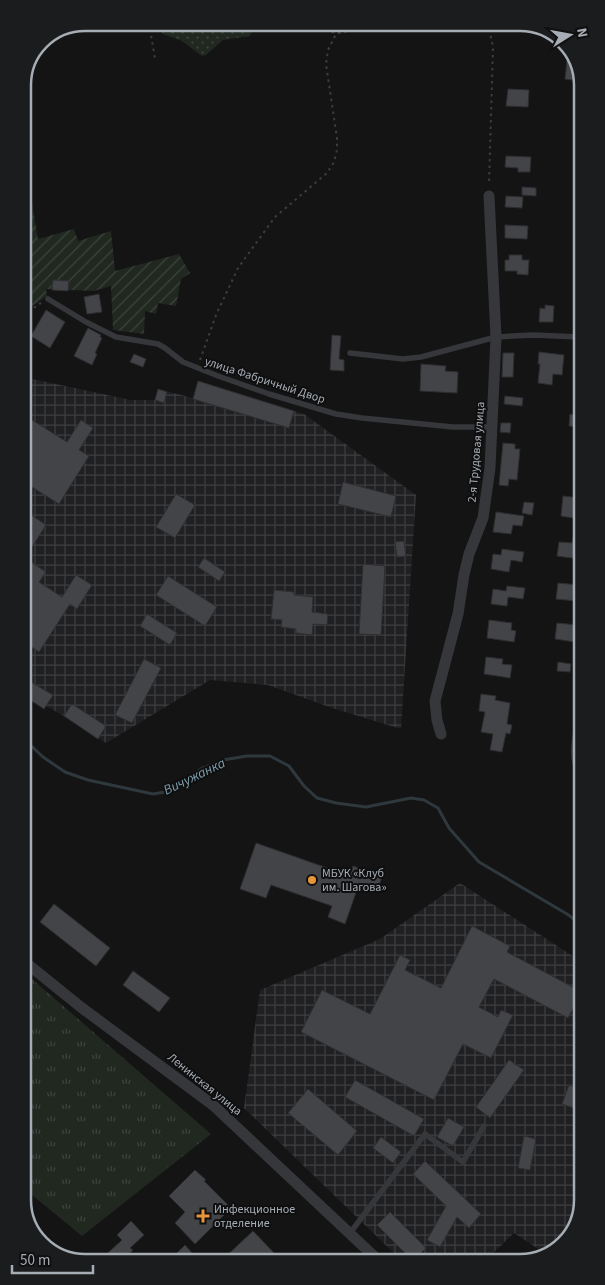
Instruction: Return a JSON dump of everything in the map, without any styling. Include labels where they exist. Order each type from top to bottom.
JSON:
[{"type":"street","name":"2-я Трудовая улица","points":[[441,734],[435,701],[458,614],[469,554],[483,518],[490,468],[496,337],[489,196]]},
{"type":"street","name":"Ленинская улица","points":[[31,967],[82,1008],[213,1105],[372,1254]]},
{"type":"lane","name":"улица Фабричный Двор","points":[[48,299],[86,322],[116,337],[158,344],[183,362],[198,368],[269,394],[336,414],[453,426],[492,427]]},
{"type":"lane","points":[[350,353],[403,359],[421,357],[496,337],[533,335],[574,337]]},
{"type":"lane","points":[[350,1233],[425,1134],[463,1162],[484,1126]]},
{"type":"path","points":[[150,31],[154,59]]},
{"type":"path","points":[[329,31],[336,34],[346,31]]},
{"type":"path","points":[[489,31],[492,47],[489,196]]},
{"type":"path","points":[[198,368],[216,315],[238,268],[275,217],[327,173],[334,162],[337,138],[326,64],[328,50],[336,34]]},
{"type":"path","points":[[31,310],[48,299]]},
{"type":"shaded area","points":[[31,379],[131,400],[155,400],[158,389],[193,398],[198,381],[304,414],[416,495],[401,729],[332,708],[268,685],[210,680],[106,743],[64,716],[46,706],[44,708],[31,700]]},
{"type":"shaded area","points":[[460,883],[574,957],[574,1200],[570,1220],[565,1230],[553,1243],[540,1250],[514,1233],[492,1254],[395,1254],[244,1108],[260,990],[380,939]]},
{"type":"green space","points":[[162,31],[252,31],[250,36],[223,40],[206,55],[202,56],[182,41],[163,34]]},
{"type":"green space","points":[[31,197],[38,239],[74,229],[78,241],[111,231],[115,271],[179,254],[190,273],[181,279],[176,306],[158,303],[156,314],[145,311],[144,334],[113,330],[111,286],[94,291],[46,289],[47,296],[31,307]]},
{"type":"green space","points":[[31,978],[211,1134],[82,1236],[32,1195]]},
{"type":"building","points":[[567,60],[571,68],[573,80],[565,79]]},
{"type":"building","points":[[508,89],[529,90],[528,107],[506,106]]},
{"type":"building","points":[[506,156],[531,157],[530,172],[518,172],[518,168],[505,167]]},
{"type":"building","points":[[522,187],[536,188],[536,196],[522,195]]},
{"type":"building","points":[[506,196],[523,197],[522,208],[505,207]]},
{"type":"building","points":[[505,225],[528,226],[527,239],[505,238]]},
{"type":"building","points":[[509,255],[522,255],[522,260],[529,260],[528,275],[517,274],[517,271],[505,271],[505,260],[509,260]]},
{"type":"building","points":[[53,280],[69,281],[68,291],[52,290]]},
{"type":"building","points":[[99,294],[102,312],[87,314],[84,297]]},
{"type":"building","points":[[545,305],[554,306],[553,322],[539,322],[540,308],[545,309]]},
{"type":"building","points":[[46,310],[65,322],[50,348],[31,336]]},
{"type":"building","points":[[88,328],[101,335],[100,337],[102,338],[92,365],[74,356]]},
{"type":"building","points":[[332,335],[341,336],[339,359],[344,360],[344,371],[330,370]]},
{"type":"building","points":[[539,352],[564,355],[562,375],[553,374],[552,385],[538,383]]},
{"type":"building","points":[[503,353],[514,353],[513,377],[502,377]]},
{"type":"building","points":[[134,354],[146,359],[143,367],[130,362]]},
{"type":"building","points":[[421,364],[446,366],[445,371],[458,372],[457,393],[420,391]]},
{"type":"building","points":[[198,381],[294,411],[289,428],[193,399]]},
{"type":"building","points":[[158,389],[167,392],[164,403],[155,400]]},
{"type":"building","points":[[505,396],[523,398],[522,406],[504,404]]},
{"type":"building","points":[[570,414],[574,415],[574,426],[569,426]]},
{"type":"building","points":[[31,419],[67,442],[81,420],[93,428],[79,450],[89,456],[59,504],[31,486]]},
{"type":"building","points":[[501,423],[511,423],[510,433],[500,432]]},
{"type":"building","points":[[503,443],[515,444],[515,449],[520,449],[517,480],[509,479],[508,486],[499,485]]},
{"type":"building","points":[[343,482],[396,496],[391,517],[338,504]]},
{"type":"building","points":[[176,494],[195,505],[175,538],[156,527]]},
{"type":"building","points":[[563,496],[574,497],[574,518],[561,516]]},
{"type":"building","points":[[524,502],[534,503],[532,515],[522,513]]},
{"type":"building","points":[[496,512],[524,516],[522,526],[513,525],[511,534],[493,532]]},
{"type":"building","points":[[31,515],[46,525],[31,549]]},
{"type":"building","points":[[574,532],[574,558],[557,556],[559,542],[572,543]]},
{"type":"building","points":[[404,541],[406,556],[397,557],[395,542]]},
{"type":"building","points":[[502,549],[524,552],[522,562],[511,560],[509,572],[491,569],[493,554],[501,555]]},
{"type":"building","points":[[204,558],[225,572],[219,581],[198,567]]},
{"type":"building","points":[[31,562],[46,572],[39,582],[62,597],[76,575],[92,585],[77,609],[70,604],[39,652],[31,647]]},
{"type":"building","points":[[363,564],[385,566],[381,635],[359,634]]},
{"type":"building","points":[[168,576],[217,607],[205,626],[156,595]]},
{"type":"building","points":[[558,583],[574,585],[574,601],[556,599]]},
{"type":"building","points":[[507,586],[525,588],[523,599],[508,597],[507,606],[491,604],[493,589],[506,591]]},
{"type":"building","points":[[274,590],[294,592],[294,595],[313,597],[312,612],[328,614],[327,625],[313,624],[312,635],[296,633],[296,629],[281,627],[282,620],[271,619]]},
{"type":"building","points":[[147,614],[177,633],[170,645],[140,626]]},
{"type":"building","points":[[489,620],[512,623],[511,630],[516,631],[514,642],[487,638]]},
{"type":"building","points":[[557,623],[574,625],[574,642],[555,639]]},
{"type":"building","points":[[486,657],[503,659],[502,664],[512,665],[510,678],[484,674]]},
{"type":"building","points":[[144,659],[161,668],[132,723],[115,715]]},
{"type":"building","points":[[558,662],[571,664],[570,672],[557,671]]},
{"type":"building","points":[[31,682],[53,695],[44,709],[31,701]]},
{"type":"building","points":[[481,694],[496,696],[495,700],[510,703],[507,724],[512,725],[510,734],[506,733],[502,752],[490,750],[493,734],[481,732],[485,712],[479,711]]},
{"type":"building","points":[[72,704],[106,726],[98,739],[64,716]]},
{"type":"building","name":"МБУК «Клуб им. Шагова»","points":[[256,843],[350,876],[353,866],[382,877],[377,891],[359,884],[345,924],[328,917],[332,906],[271,885],[266,898],[240,889]]},
{"type":"building","points":[[54,904],[110,948],[96,966],[40,922]]},
{"type":"building","points":[[472,926],[510,946],[507,952],[574,988],[574,1007],[568,1018],[494,979],[479,1007],[498,1017],[501,1010],[513,1015],[491,1058],[463,1044],[434,1100],[301,1032],[322,990],[370,1014],[400,955],[410,960],[405,970],[441,988]]},
{"type":"building","points":[[133,971],[170,998],[159,1012],[123,985]]},
{"type":"building","points":[[509,1060],[524,1070],[490,1118],[476,1107]]},
{"type":"building","points":[[355,1080],[424,1119],[414,1136],[345,1097]]},
{"type":"building","points":[[569,1085],[574,1087],[574,1108],[562,1104]]},
{"type":"building","points":[[308,1089],[357,1131],[338,1155],[288,1113]]},
{"type":"building","points":[[448,1118],[464,1127],[453,1146],[437,1137]]},
{"type":"building","points":[[524,1136],[536,1139],[530,1170],[518,1168]]},
{"type":"building","points":[[381,1137],[401,1152],[393,1163],[373,1148]]},
{"type":"building","points":[[425,1161],[481,1214],[469,1228],[457,1217],[440,1247],[427,1240],[446,1206],[413,1174]]},
{"type":"building","name":"Инфекционное отделение","points":[[195,1170],[231,1208],[195,1244],[175,1223],[185,1212],[169,1196]]},
{"type":"building","points":[[390,1212],[426,1248],[420,1254],[406,1254],[377,1225]]},
{"type":"building","points":[[131,1221],[144,1235],[130,1248],[133,1250],[129,1254],[107,1254],[122,1240],[117,1235]]},
{"type":"building","points":[[253,1231],[275,1254],[228,1254]]},
{"type":"building","points":[[185,1245],[193,1254],[176,1254]]},
{"type":"waterway","name":"Вичужанка","points":[[31,746],[43,757],[65,772],[88,780],[153,794],[165,792],[178,786],[201,769],[223,760],[247,756],[270,756],[289,766],[304,786],[317,798],[366,807],[411,798],[424,800],[438,808],[449,828],[479,862],[574,919]]},
{"type":"place","name":"МБУК «Клуб им. Шагова»","points":[[312,880]]},
{"type":"place","name":"Инфекционное отделение","points":[[203,1216]]}]
